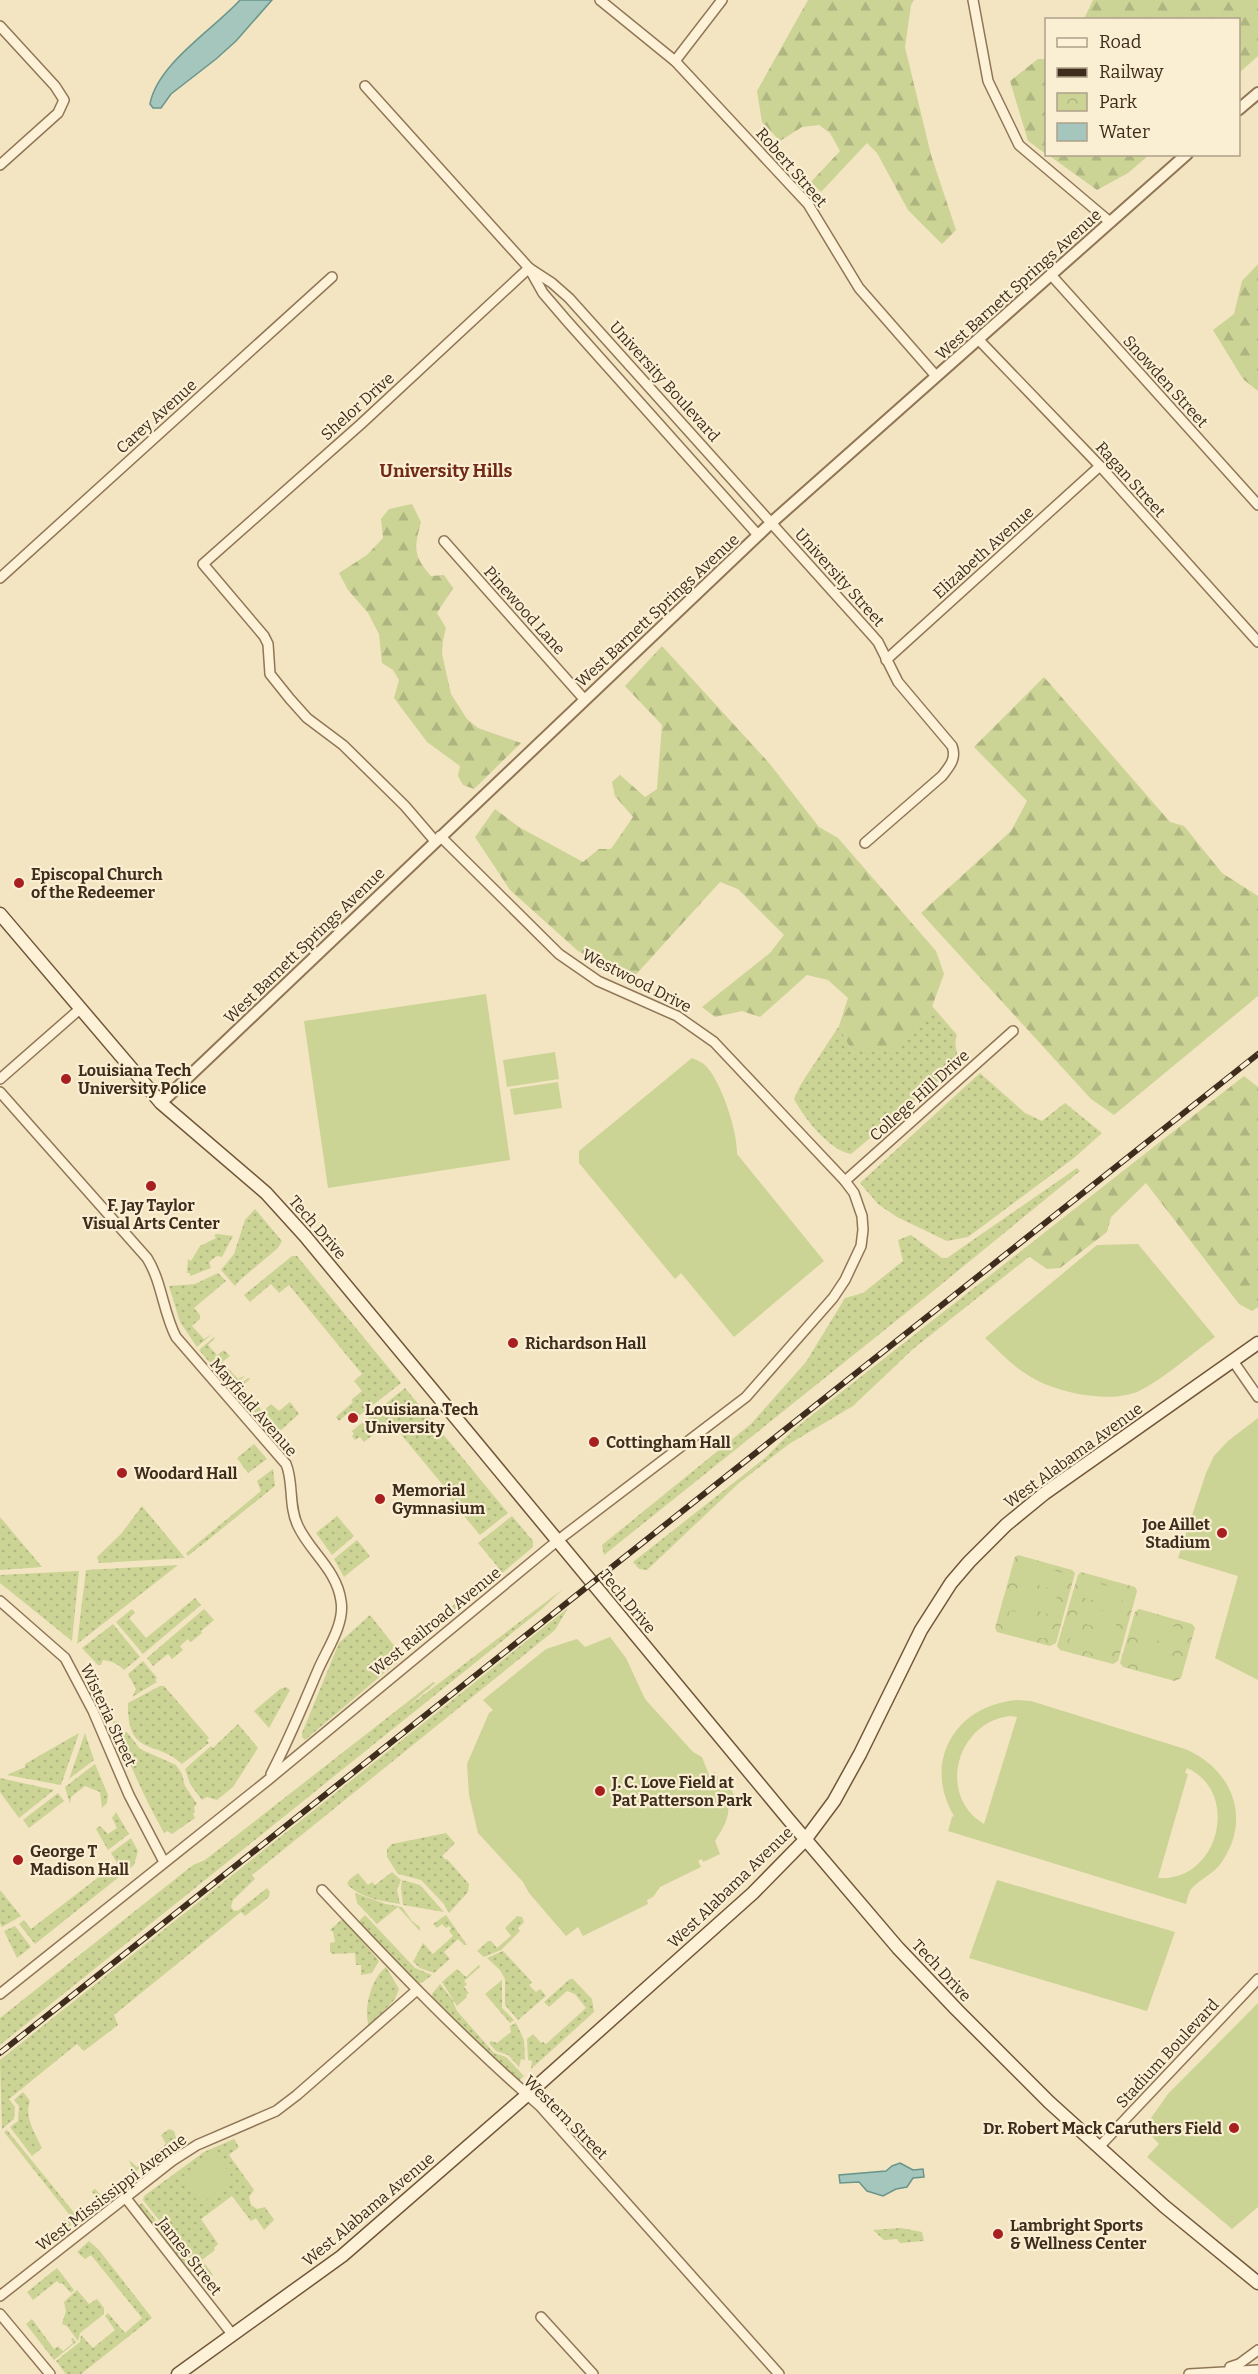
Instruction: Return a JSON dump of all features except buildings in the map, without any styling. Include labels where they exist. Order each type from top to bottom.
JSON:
[{"type":"main road","name":"Tech Drive","points":[[0,915],[161,1103],[266,1193],[305,1236],[805,1840],[898,1947],[1049,2102],[1164,2206],[1258,2283]]},
{"type":"main road","name":"West Alabama Avenue","points":[[178,2374],[342,2256],[753,1893],[805,1840],[848,1776],[908,1652],[951,1583],[969,1562],[1006,1525],[1045,1493],[1258,1342]]},
{"type":"street","name":"Robert Street","points":[[600,0],[675,61],[808,204],[859,288],[936,376]]},
{"type":"street","points":[[675,61],[723,0]]},
{"type":"street","points":[[973,0],[988,81],[1020,145],[1110,222]]},
{"type":"street","points":[[0,26],[55,86],[63,98],[53,118],[0,165]]},
{"type":"street","name":"University Boulevard","points":[[365,86],[529,268],[543,293],[567,321],[758,535]]},
{"type":"street","points":[[1240,109],[1258,93]]},
{"type":"street","name":"West Barnett Springs Avenue","points":[[161,1103],[758,535],[1185,156]]},
{"type":"street","name":"University Boulevard","points":[[529,268],[552,283],[568,298],[771,523]]},
{"type":"street","name":"Shelor Drive","points":[[203,564],[361,424],[529,268]]},
{"type":"street","name":"Snowden Street","points":[[1052,276],[1258,505]]},
{"type":"street","name":"Carey Avenue","points":[[0,578],[332,277]]},
{"type":"street","name":"Ragan Street","points":[[978,339],[1100,466],[1258,642]]},
{"type":"street","name":"Elizabeth Avenue","points":[[886,660],[1100,466]]},
{"type":"street","name":"University Street","points":[[771,523],[871,634],[898,682],[952,746],[954,757],[942,776],[865,843]]},
{"type":"street","name":"Pinewood Lane","points":[[444,542],[584,699]]},
{"type":"street","name":"Westwood Drive","points":[[203,564],[264,636],[268,644],[270,674],[307,718],[344,745],[437,838],[566,959],[598,981],[677,1016],[714,1042],[854,1193],[862,1216],[861,1246]]},
{"type":"street","points":[[0,1079],[81,1008]]},
{"type":"street","name":"College Hill Drive","points":[[845,1181],[1013,1031]]},
{"type":"street","name":"Mayfield Avenue","points":[[0,1092],[147,1258],[176,1337],[286,1464],[290,1478],[291,1507],[298,1525],[304,1538],[331,1572],[336,1584],[341,1600],[337,1628],[297,1724],[268,1780]]},
{"type":"street","name":"West Railroad Avenue","points":[[0,1994],[268,1780],[557,1541],[746,1397],[833,1298],[846,1280],[861,1246]]},
{"type":"street","points":[[1233,1361],[1258,1397]]},
{"type":"street","name":"Wisteria Street","points":[[0,1601],[66,1658],[93,1711],[129,1795],[164,1862]]},
{"type":"street","name":"Western Street","points":[[322,1890],[417,1990],[527,2095],[585,2155],[779,2374]]},
{"type":"street","name":"Stadium Boulevard","points":[[1099,2148],[1258,1979]]},
{"type":"street","name":"West Mississippi Avenue","points":[[0,2296],[125,2197],[197,2145],[276,2111],[417,1990]]},
{"type":"street","name":"James Street","points":[[125,2197],[232,2334]]},
{"type":"street","points":[[0,2314],[50,2374]]},
{"type":"street","points":[[542,2318],[592,2374]]},
{"type":"street","points":[[1218,2371],[1239,2364],[1258,2350]]},
{"type":"street","points":[[1189,2374],[1258,2370]]},
{"type":"green space","points":[[808,0],[914,0],[911,5],[905,47],[931,155],[956,230],[942,244],[908,210],[877,153],[867,143],[821,192],[811,182],[840,151],[830,133],[819,125],[802,127],[780,141],[762,122],[757,91]]},
{"type":"green space","points":[[1093,0],[1258,0],[1258,56],[1240,72],[1240,18],[1084,18]]},
{"type":"green space","points":[[1038,59],[1045,59],[1045,153],[1028,141],[1010,81]]},
{"type":"green space","points":[[1050,156],[1148,156],[1128,173],[1097,190]]},
{"type":"green space","points":[[1258,264],[1258,391],[1243,379],[1213,330],[1234,314],[1242,281]]},
{"type":"green space","points":[[412,504],[421,522],[416,545],[418,557],[431,576],[444,575],[453,588],[437,613],[446,628],[442,654],[451,694],[467,719],[478,728],[521,743],[474,789],[463,785],[458,776],[460,766],[427,742],[394,698],[399,680],[393,670],[382,663],[379,634],[368,613],[348,590],[339,573],[367,555],[383,538],[381,519],[389,509]]},
{"type":"green space","points":[[662,646],[769,763],[819,827],[838,838],[936,951],[944,974],[930,1012],[894,1048],[850,1048],[839,1026],[848,998],[828,980],[807,975],[760,1017],[742,1011],[715,1017],[702,1007],[770,953],[784,935],[738,889],[720,882],[631,980],[578,951],[510,890],[475,837],[495,809],[519,827],[583,862],[599,849],[611,849],[633,817],[615,796],[612,782],[620,775],[645,797],[657,789],[662,725],[625,686]]},
{"type":"green space","points":[[1044,677],[1170,822],[1184,826],[1222,873],[1258,896],[1258,996],[1114,1115],[1091,1099],[921,913],[1011,831],[1027,801],[974,747]]},
{"type":"green space","points":[[486,994],[510,1160],[328,1188],[304,1021]]},
{"type":"green space","points":[[932,1006],[957,1035],[956,1066],[851,1154],[834,1147],[811,1124],[794,1099],[801,1084],[839,1026],[850,1048],[893,1048],[930,1012]]},
{"type":"green space","points":[[555,1052],[559,1079],[507,1087],[503,1060]]},
{"type":"green space","points":[[692,1058],[705,1065],[717,1082],[732,1121],[737,1154],[824,1261],[734,1337],[681,1273],[675,1279],[579,1163],[579,1151]]},
{"type":"green space","points":[[980,1073],[1025,1113],[1042,1121],[1065,1103],[1102,1133],[1074,1158],[968,1237],[947,1241],[897,1217],[878,1204],[860,1183]]},
{"type":"green space","points":[[1244,1076],[1258,1087],[1258,1307],[1252,1311],[1239,1304],[1146,1183],[1111,1217],[1107,1232],[1060,1268],[1047,1269],[1021,1251]]},
{"type":"green space","points":[[558,1082],[562,1108],[514,1115],[510,1089]]},
{"type":"green space","points":[[1077,1168],[1080,1171],[604,1555],[602,1545],[751,1424],[806,1362],[845,1298],[863,1293],[903,1261],[898,1240],[911,1235],[942,1258],[947,1258]]},
{"type":"green space","points":[[255,1209],[282,1241],[278,1248],[235,1286],[221,1270],[234,1254],[245,1220]]},
{"type":"green space","points":[[214,1235],[233,1236],[222,1257],[217,1256],[209,1262],[211,1268],[190,1276],[190,1273],[187,1273],[188,1259],[191,1261],[200,1246],[216,1238]]},
{"type":"green space","points":[[1138,1244],[1215,1337],[1149,1386],[1127,1395],[1114,1397],[1084,1395],[1055,1388],[1018,1369],[985,1338],[1097,1245]]},
{"type":"green space","points":[[1021,1251],[1030,1256],[913,1349],[853,1406],[789,1444],[739,1483],[647,1570],[639,1569],[633,1562],[765,1458],[793,1430]]},
{"type":"green space","points":[[292,1256],[297,1256],[401,1383],[354,1420],[348,1413],[339,1421],[336,1417],[362,1391],[354,1381],[362,1374],[289,1285],[279,1293],[271,1284],[250,1302],[244,1295]]},
{"type":"green space","points":[[218,1273],[226,1281],[194,1308],[200,1315],[200,1319],[192,1326],[204,1339],[212,1334],[197,1347],[180,1322],[169,1286],[195,1284]]},
{"type":"green space","points":[[214,1337],[208,1345],[217,1355],[224,1350],[230,1356],[222,1362],[238,1379],[246,1375],[232,1387],[212,1365],[214,1363],[210,1363],[199,1350]]},
{"type":"green space","points":[[248,1378],[250,1379],[242,1386],[263,1412],[271,1404],[279,1411],[290,1402],[299,1414],[280,1431],[272,1432],[234,1389]]},
{"type":"green space","points":[[405,1388],[508,1513],[480,1535],[445,1493],[447,1490],[399,1432],[397,1433],[388,1423],[364,1442],[360,1437],[355,1440],[352,1436],[354,1434],[352,1431]]},
{"type":"green space","name":"Joe Aillet Stadium","points":[[1258,1418],[1258,1680],[1215,1658],[1238,1576],[1178,1558],[1206,1473],[1214,1456],[1228,1441]]},
{"type":"green space","points":[[254,1444],[267,1459],[248,1473],[237,1458]]},
{"type":"green space","points":[[273,1469],[275,1486],[188,1556],[186,1553],[261,1491],[257,1481]]},
{"type":"green space","points":[[142,1506],[185,1558],[99,1563],[97,1557],[121,1534]]},
{"type":"green space","points":[[337,1516],[354,1536],[332,1555],[316,1533]]},
{"type":"green space","points":[[512,1516],[533,1541],[533,1547],[412,1649],[410,1644],[413,1640],[498,1567],[478,1543]]},
{"type":"green space","points":[[0,1517],[42,1567],[0,1570]]},
{"type":"green space","points":[[357,1540],[370,1556],[344,1577],[334,1559]]},
{"type":"green space","points":[[1018,1555],[1072,1570],[1075,1573],[1056,1643],[1050,1646],[997,1632],[995,1628],[1015,1557]]},
{"type":"green space","points":[[1024,1562],[1063,1573],[1058,1591],[1019,1579]]},
{"type":"green space","points":[[178,1565],[77,1644],[86,1570]]},
{"type":"green space","points":[[79,1571],[72,1641],[0,1583],[0,1575]]},
{"type":"green space","points":[[1081,1572],[1135,1587],[1137,1591],[1118,1661],[1113,1664],[1060,1650],[1057,1646],[1078,1575]]},
{"type":"green space","points":[[1086,1580],[1125,1591],[1120,1608],[1081,1597]]},
{"type":"green space","points":[[1018,1586],[1057,1597],[1051,1615],[1013,1603]]},
{"type":"green space","points":[[563,1589],[542,1609],[0,2045],[0,2018],[193,1865],[205,1860],[433,1682],[435,1683],[405,1709]]},
{"type":"green space","points":[[195,1598],[201,1605],[143,1654],[116,1622],[132,1609],[135,1613],[129,1618],[146,1638]]},
{"type":"green space","points":[[1080,1604],[1119,1615],[1114,1632],[1075,1621]]},
{"type":"green space","points":[[568,1608],[555,1630],[252,1875],[255,1879],[233,1900],[231,1907],[234,1911],[239,1910],[267,1888],[270,1892],[269,1897],[245,1916],[241,1912],[114,2015],[118,2025],[84,2051],[77,2044],[9,2099],[15,2107],[14,2119],[2,2129],[0,2060]]},
{"type":"green space","points":[[204,1609],[214,1620],[191,1642],[188,1639],[180,1646],[183,1650],[172,1659],[168,1654],[153,1666],[147,1658]]},
{"type":"green space","points":[[1139,1609],[1192,1624],[1195,1628],[1181,1678],[1175,1681],[1123,1667],[1120,1663],[1135,1612]]},
{"type":"green space","points":[[1010,1610],[1049,1622],[1044,1639],[1005,1628]]},
{"type":"green space","points":[[370,1615],[403,1657],[305,1740],[302,1733],[339,1643]]},
{"type":"green space","points":[[1143,1618],[1182,1629],[1177,1646],[1138,1635]]},
{"type":"green space","points":[[113,1624],[140,1657],[124,1670],[106,1660],[98,1665],[82,1648]]},
{"type":"green space","points":[[1073,1628],[1111,1639],[1106,1657],[1068,1646]]},
{"type":"green space","name":"J. C. Love Field at Pat Patterson Park","points":[[610,1637],[626,1658],[645,1699],[693,1752],[702,1757],[709,1775],[715,1772],[722,1786],[729,1783],[735,1798],[727,1802],[727,1817],[715,1841],[720,1854],[703,1862],[702,1859],[698,1861],[701,1867],[660,1887],[653,1897],[647,1900],[648,1904],[583,1936],[578,1927],[566,1936],[529,1893],[523,1882],[478,1833],[469,1795],[467,1764],[489,1713],[493,1710],[483,1700],[546,1649],[577,1639],[585,1647]]},
{"type":"green space","points":[[1135,1645],[1174,1656],[1169,1674],[1130,1662]]},
{"type":"green space","points":[[143,1661],[157,1678],[155,1680],[157,1682],[132,1697],[136,1689],[128,1674]]},
{"type":"green space","points":[[164,1686],[209,1738],[207,1740],[209,1743],[182,1764],[172,1756],[145,1745],[132,1732],[128,1703]]},
{"type":"green space","points":[[286,1687],[290,1690],[269,1728],[254,1711],[280,1689]]},
{"type":"green space","points":[[1017,1700],[1031,1701],[1185,1749],[1202,1758],[1215,1769],[1233,1797],[1236,1813],[1235,1830],[1230,1847],[1221,1863],[1192,1888],[1186,1904],[948,1831],[954,1816],[945,1796],[942,1776],[944,1757],[950,1740],[961,1725],[976,1713],[995,1704]],"holes":[[[1010,1716],[1017,1717],[984,1824],[969,1811],[960,1796],[957,1779],[959,1761],[966,1745],[977,1731],[992,1721]],[[1187,1768],[1204,1780],[1214,1796],[1218,1814],[1216,1834],[1208,1851],[1196,1866],[1179,1875],[1158,1878],[1188,1774],[1185,1773]]]},
{"type":"green space","points":[[113,1722],[119,1722],[122,1733],[127,1732],[140,1749],[176,1765],[182,1774],[185,1786],[197,1804],[193,1814],[195,1818],[172,1834],[167,1831],[164,1833],[150,1806],[124,1751]]},
{"type":"green space","points":[[238,1724],[258,1748],[233,1787],[217,1800],[207,1797],[202,1800],[190,1784],[185,1769],[211,1746],[213,1748]]},
{"type":"green space","points":[[79,1733],[61,1785],[7,1775],[25,1767],[25,1764]]},
{"type":"green space","points":[[85,1733],[94,1760],[69,1779]]},
{"type":"green space","points":[[95,1764],[108,1795],[107,1803],[102,1808],[100,1792],[85,1786],[71,1797],[70,1804],[65,1787]]},
{"type":"green space","points":[[0,1778],[54,1790],[19,1818],[0,1792]]},
{"type":"green space","points":[[58,1793],[64,1801],[29,1828],[23,1820]]},
{"type":"green space","points":[[116,1812],[129,1834],[108,1850],[96,1829],[100,1826],[108,1834],[117,1828],[112,1818]]},
{"type":"green space","points":[[446,1833],[455,1843],[442,1856],[469,1884],[468,1892],[449,1913],[443,1903],[421,1880],[398,1874],[387,1857],[387,1849],[392,1844]]},
{"type":"green space","points":[[131,1838],[138,1851],[134,1865],[35,1944],[19,1924],[24,1920],[31,1929],[117,1863],[111,1853]]},
{"type":"green space","points":[[392,1872],[401,1880],[397,1890],[400,1904],[364,1896],[347,1884],[358,1873],[368,1885],[372,1882],[375,1885]]},
{"type":"green space","points":[[402,1880],[420,1885],[444,1912],[403,1905]]},
{"type":"green space","points":[[997,1880],[1175,1932],[1147,2011],[969,1958]]},
{"type":"green space","points":[[0,1890],[21,1916],[2,1927],[0,1923]]},
{"type":"green space","points":[[355,1893],[402,1907],[412,1921],[420,1927],[420,1931],[398,1907],[377,1924],[357,1903]]},
{"type":"green space","points":[[365,1915],[415,1968],[432,1975],[416,1985],[360,1924],[360,1920]]},
{"type":"green space","points":[[446,1915],[467,1945],[458,1939],[444,1952],[450,1959],[434,1973],[420,1968],[413,1962],[423,1943],[433,1954],[453,1936],[449,1931],[451,1928],[449,1926],[446,1928],[442,1924],[437,1928],[433,1924]]},
{"type":"green space","points":[[517,1916],[522,1917],[524,1922],[518,1928],[520,1931],[501,1950],[484,1957],[477,1951],[491,1941],[497,1948],[511,1936],[505,1928]]},
{"type":"green space","points":[[344,1920],[379,1961],[372,1973],[361,1975],[361,1965],[356,1965],[355,1953],[333,1954],[330,1952],[330,1943],[335,1942],[333,1932],[330,1930]]},
{"type":"green space","points":[[15,1926],[31,1947],[17,1958],[4,1931]]},
{"type":"green space","points":[[503,1951],[532,1982],[529,1985],[536,1992],[540,1989],[546,1996],[518,2020],[505,2005],[505,1979],[500,1970],[487,1958]]},
{"type":"green space","points":[[479,1965],[480,1967],[464,1981],[467,1984],[464,1987],[469,1993],[457,2006],[442,1982],[457,1969],[466,1977]]},
{"type":"green space","points":[[386,1967],[399,1989],[395,1999],[369,2027],[367,2011],[372,1986]]},
{"type":"green space","points":[[570,1979],[573,1979],[592,1999],[594,2012],[531,2069],[532,2061],[528,2060],[527,2039],[533,2034],[541,2043],[546,2044],[586,2008],[575,1994],[567,1991],[549,2007],[544,2002]]},
{"type":"green space","points":[[502,1980],[502,2008],[514,2020],[510,2023],[485,1994]]},
{"type":"green space","points":[[440,1984],[452,1999],[457,2011],[494,2053],[506,2057],[524,2076],[517,2082],[433,1999],[432,1994]]},
{"type":"green space","points":[[1258,2003],[1258,2207],[1232,2229],[1147,2157],[1159,2144],[1150,2134],[1151,2118],[1168,2094]]},
{"type":"green space","points":[[516,2023],[524,2040],[525,2060],[521,2059],[519,2067],[508,2055],[496,2051],[489,2043],[491,2041],[497,2043],[511,2032],[510,2026]]},
{"type":"green space","points":[[23,2092],[30,2101],[29,2119],[42,2148],[32,2156],[10,2127],[18,2121],[19,2106],[14,2100]]},
{"type":"green space","points":[[169,2129],[174,2131],[177,2141],[100,2200],[92,2192],[95,2189],[101,2195],[133,2170],[129,2160],[137,2167],[166,2144],[161,2135]]},
{"type":"green space","points":[[7,2130],[80,2220],[67,2228],[62,2221],[72,2218],[4,2132]]},
{"type":"green space","points":[[234,2139],[239,2147],[229,2155],[254,2190],[249,2197],[251,2205],[257,2209],[265,2207],[274,2220],[264,2230],[256,2218],[251,2221],[232,2196],[201,2219],[218,2244],[215,2250],[202,2260],[213,2275],[206,2279],[143,2200],[144,2196],[204,2152]]},
{"type":"green space","points":[[215,2153],[234,2180],[200,2205],[181,2178]]},
{"type":"green space","points":[[142,2203],[200,2275],[189,2271],[141,2210],[139,2205]]},
{"type":"green space","points":[[901,2228],[922,2232],[924,2241],[900,2243],[897,2239],[884,2240],[873,2230]]},
{"type":"green space","points":[[89,2241],[99,2250],[152,2318],[81,2374],[66,2374],[56,2361],[80,2342],[81,2335],[93,2348],[115,2330],[105,2316],[108,2313],[125,2333],[142,2318],[91,2255],[85,2259],[77,2252]]},
{"type":"green space","points":[[57,2268],[74,2290],[71,2293],[57,2281],[33,2300],[27,2292]]},
{"type":"green space","points":[[77,2290],[89,2304],[97,2299],[104,2308],[104,2314],[80,2333],[78,2341],[67,2326],[62,2324],[66,2311],[64,2302]]},
{"type":"green space","points":[[32,2319],[54,2349],[58,2346],[63,2351],[73,2343],[71,2339],[73,2338],[76,2342],[54,2360],[26,2324]]},
{"type":"water","points":[[240,0],[272,0],[236,41],[171,94],[161,108],[153,108],[150,104],[163,75],[188,48]]},
{"type":"water","points":[[900,2163],[913,2170],[923,2169],[924,2177],[913,2178],[907,2187],[896,2189],[883,2196],[867,2191],[859,2182],[840,2183],[839,2175],[886,2171]]},
{"type":"railway","points":[[0,2053],[1258,1054]]},
{"type":"place","name":"Episcopal Church of the Redeemer","points":[[19,883]]},
{"type":"place","name":"Louisiana Tech University Police","points":[[66,1079]]},
{"type":"place","name":"F. Jay Taylor Visual Arts Center","points":[[151,1186]]},
{"type":"place","name":"Richardson Hall","points":[[513,1343]]},
{"type":"place","name":"Louisiana Tech University","points":[[353,1418]]},
{"type":"place","name":"Cottingham Hall","points":[[594,1442]]},
{"type":"place","name":"Woodard Hall","points":[[122,1473]]},
{"type":"place","name":"Memorial Gymnasium","points":[[380,1499]]},
{"type":"place","name":"Joe Aillet Stadium","points":[[1222,1533]]},
{"type":"place","name":"J. C. Love Field at Pat Patterson Park","points":[[600,1791]]},
{"type":"place","name":"George T Madison Hall","points":[[18,1860]]},
{"type":"place","name":"Dr. Robert Mack Caruthers Field","points":[[1234,2128]]},
{"type":"place","name":"Lambright Sports & Wellness Center","points":[[998,2234]]},
{"type":"district","name":"University Hills","points":[[446,471]]}]
